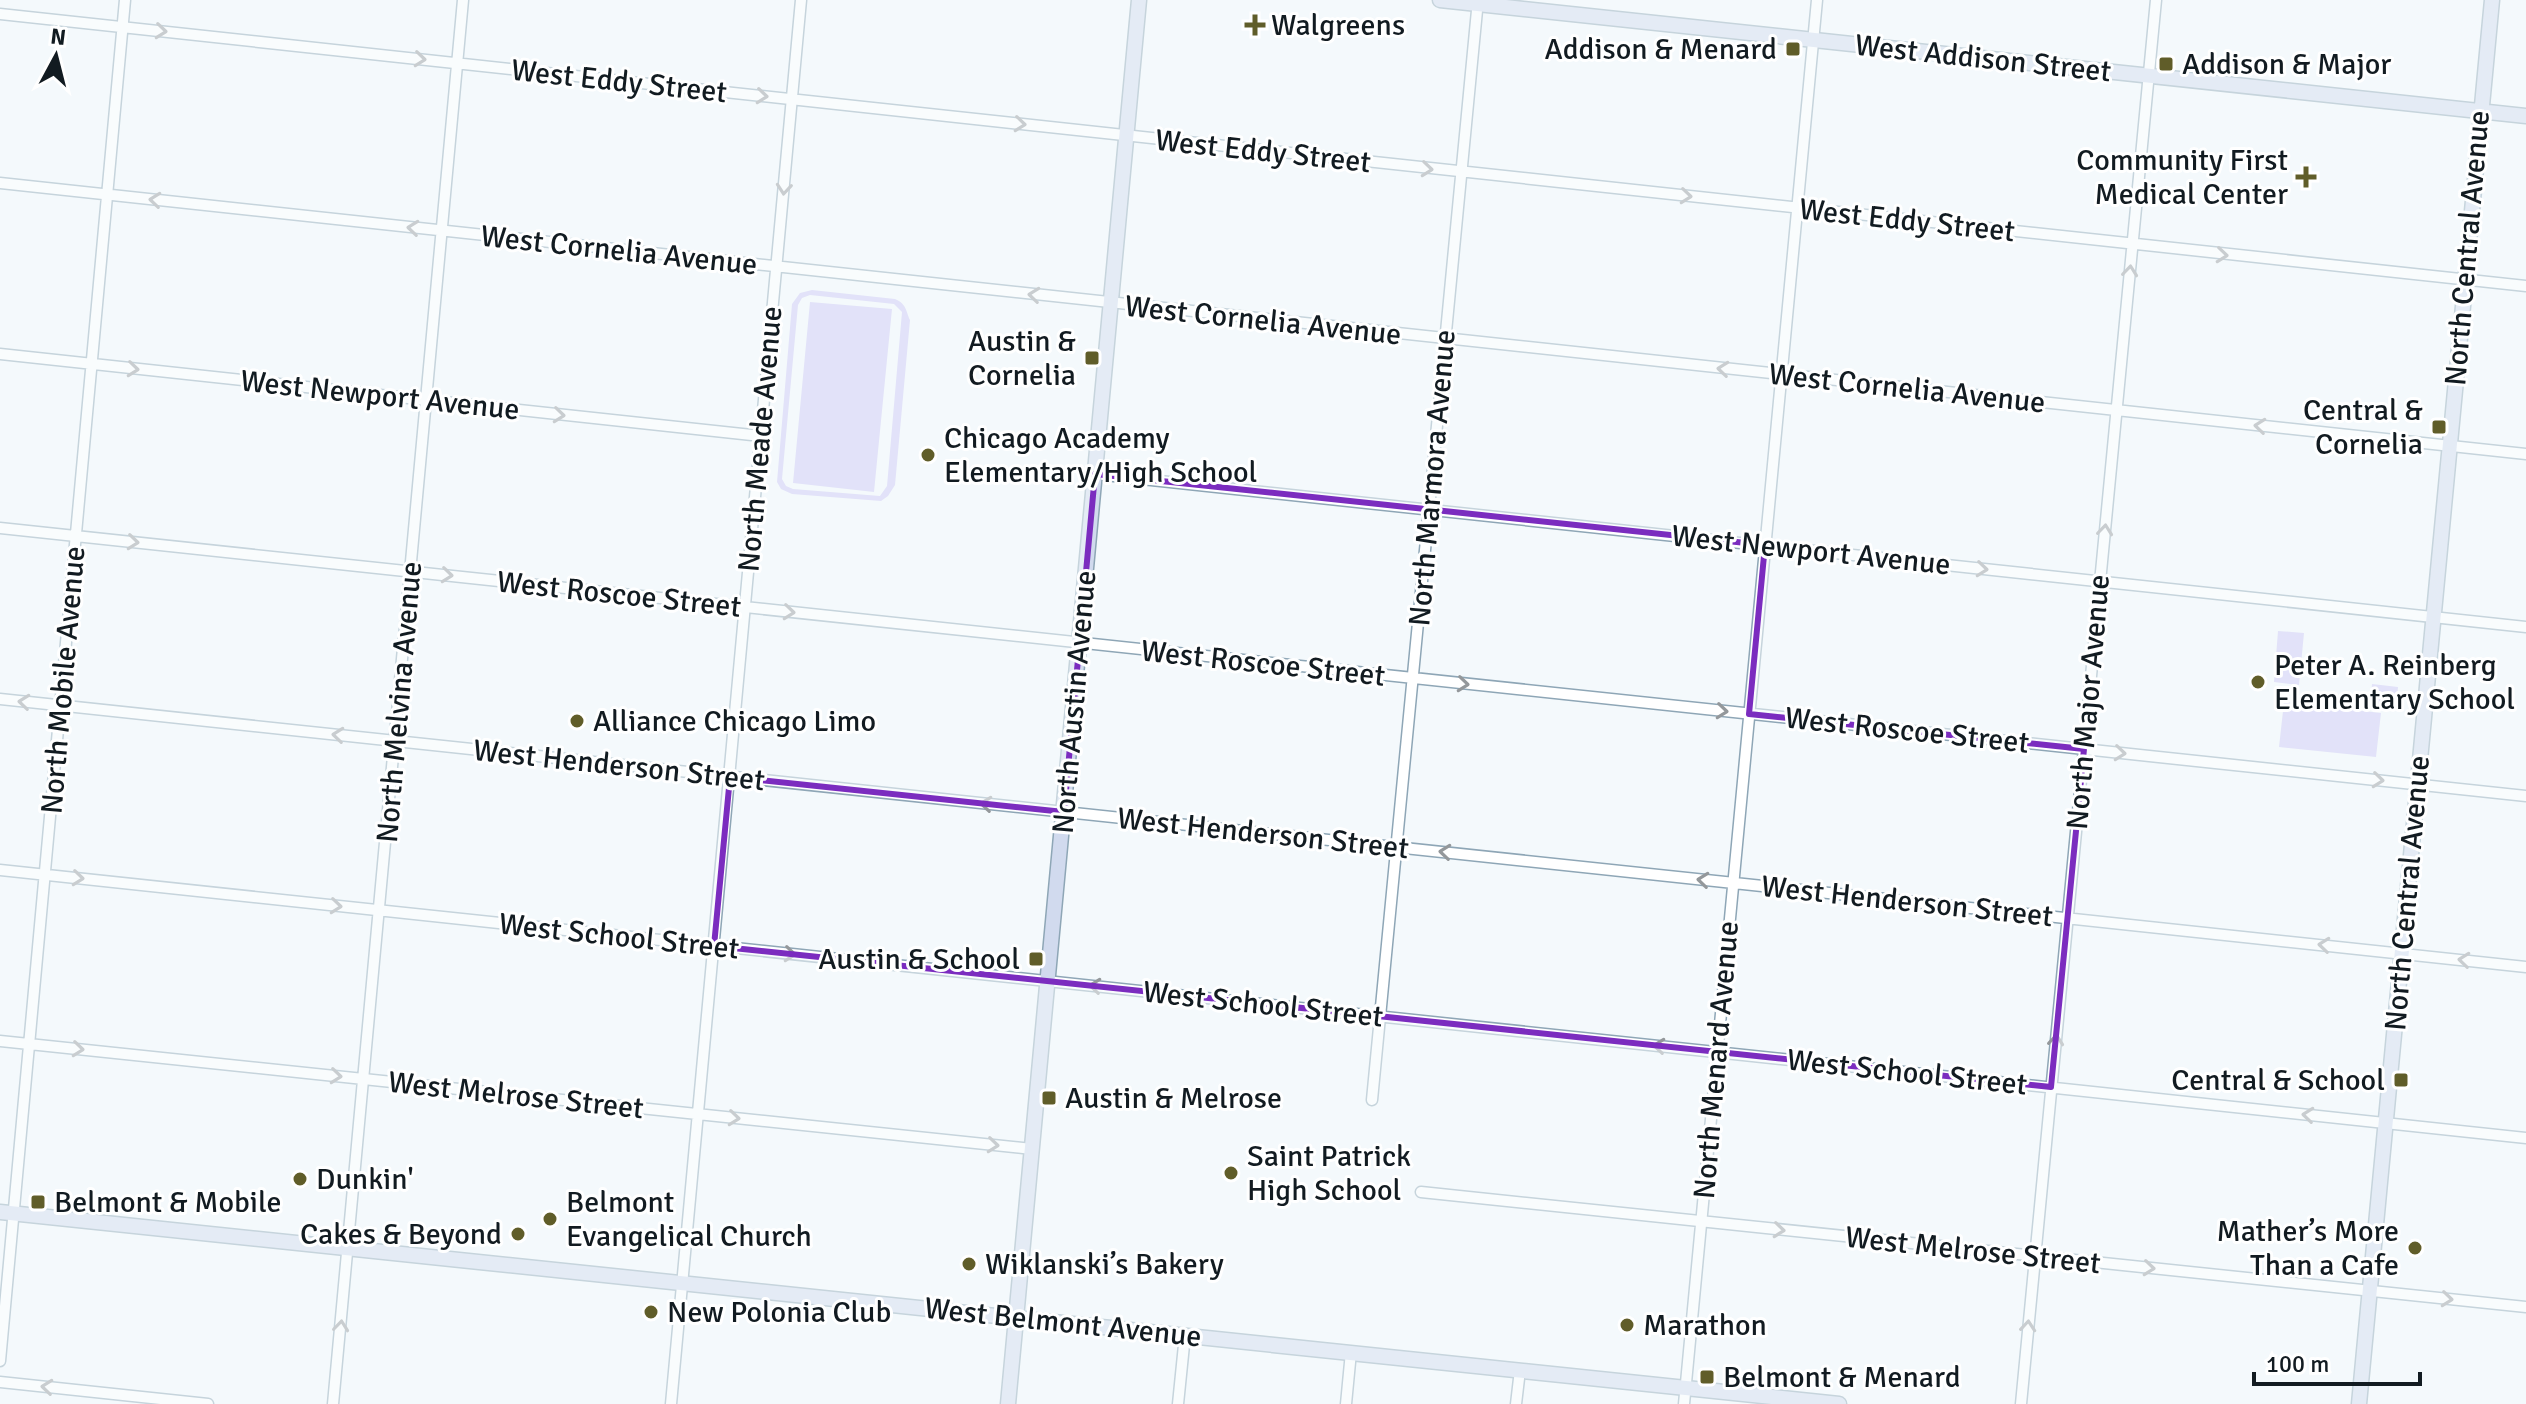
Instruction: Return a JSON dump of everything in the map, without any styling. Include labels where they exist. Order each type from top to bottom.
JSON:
[{"type":"main road","name":"North Austin Avenue","points":[[1008,1404],[1139,0]]},
{"type":"main road","name":"West Addison Street","points":[[1440,0],[2526,116]]},
{"type":"main road","name":"North Central Avenue","points":[[2359,1404],[2492,0]]},
{"type":"main road","name":"West Belmont Avenue","points":[[7,1213],[1839,1404]]},
{"type":"street","name":"North Mobile Avenue","points":[[0,1361],[7,1213],[30,1045],[125,0]]},
{"type":"street","name":"North Melvina Avenue","points":[[333,1404],[463,0]]},
{"type":"street","name":"North Meade Avenue","points":[[671,1404],[801,0]]},
{"type":"street","name":"North Menard Avenue","points":[[1684,1404],[1817,0]]},
{"type":"street","name":"North Major Avenue","points":[[2021,1404],[2156,0]]},
{"type":"street","name":"North Marmora Avenue","points":[[1372,1100],[1477,2]]},
{"type":"street","name":"West Eddy Street","points":[[0,14],[2526,286]]},
{"type":"street","name":"West Cornelia Avenue","points":[[0,183],[2526,454]]},
{"type":"street","name":"West Newport Avenue","points":[[0,354],[761,436]]},
{"type":"street","name":"West Newport Avenue","points":[[1095,474],[2526,627]]},
{"type":"street","name":"West Roscoe Street","points":[[0,528],[2526,796]]},
{"type":"street","name":"West Henderson Street","points":[[0,699],[2526,967]]},
{"type":"street","name":"West School Street","points":[[0,870],[2526,1138]]},
{"type":"street","name":"West Melrose Street","points":[[0,1041],[1032,1149]]},
{"type":"street","name":"West Melrose Street","points":[[1421,1192],[2526,1307]]},
{"type":"street","points":[[1178,1404],[1185,1335]]},
{"type":"street","points":[[1346,1404],[1351,1352]]},
{"type":"street","points":[[1516,1404],[1520,1370]]},
{"type":"street","points":[[0,1382],[208,1404]]},
{"type":"highlighted area","points":[[1095,474],[1765,545],[1749,714],[2084,749],[2051,1087],[714,946],[730,777],[1064,812]]},
{"type":"shaded area","points":[[812,290],[895,299],[907,311],[910,320],[895,485],[881,501],[792,494],[781,489],[777,482],[792,304],[800,293]],"holes":[[[810,295],[894,304],[902,312],[887,486],[880,496],[786,486],[782,479],[798,305],[802,298]]]},
{"type":"shaded area","points":[[810,302],[892,309],[874,492],[793,483]]},
{"type":"shaded area","points":[[2278,631],[2304,633],[2299,685],[2274,682]]},
{"type":"shaded area","points":[[2372,684],[2398,687],[2396,709],[2370,707]]},
{"type":"shaded area","points":[[2284,702],[2381,713],[2376,757],[2279,747]]},
{"type":"place","name":"Walgreens","points":[[1255,25]]},
{"type":"place","name":"Addison & Menard","points":[[1793,49]]},
{"type":"place","name":"Addison & Major","points":[[2166,64]]},
{"type":"place","name":"Community First Medical Center","points":[[2306,177]]},
{"type":"place","name":"Austin & Cornelia","points":[[1092,358]]},
{"type":"place","name":"Central & Cornelia","points":[[2439,427]]},
{"type":"place","name":"Chicago Academy Elementary/High School","points":[[928,455]]},
{"type":"place","name":"Peter A. Reinberg Elementary School","points":[[2258,682]]},
{"type":"place","name":"Alliance Chicago Limo","points":[[577,721]]},
{"type":"place","name":"Austin & School","points":[[1036,959]]},
{"type":"place","name":"Central & School","points":[[2401,1080]]},
{"type":"place","name":"Austin & Melrose","points":[[1049,1098]]},
{"type":"place","name":"Saint Patrick High School","points":[[1231,1173]]},
{"type":"place","name":"Dunkin'","points":[[300,1179]]},
{"type":"place","name":"Belmont & Mobile","points":[[38,1202]]},
{"type":"place","name":"Belmont Evangelical Church","points":[[550,1219]]},
{"type":"place","name":"Cakes & Beyond","points":[[518,1234]]},
{"type":"place","name":"Mather’s More Than a Cafe","points":[[2415,1248]]},
{"type":"place","name":"Wiklanski’s Bakery","points":[[969,1264]]},
{"type":"place","name":"New Polonia Club","points":[[651,1312]]},
{"type":"place","name":"Marathon","points":[[1627,1325]]},
{"type":"place","name":"Belmont & Menard","points":[[1707,1377]]}]
